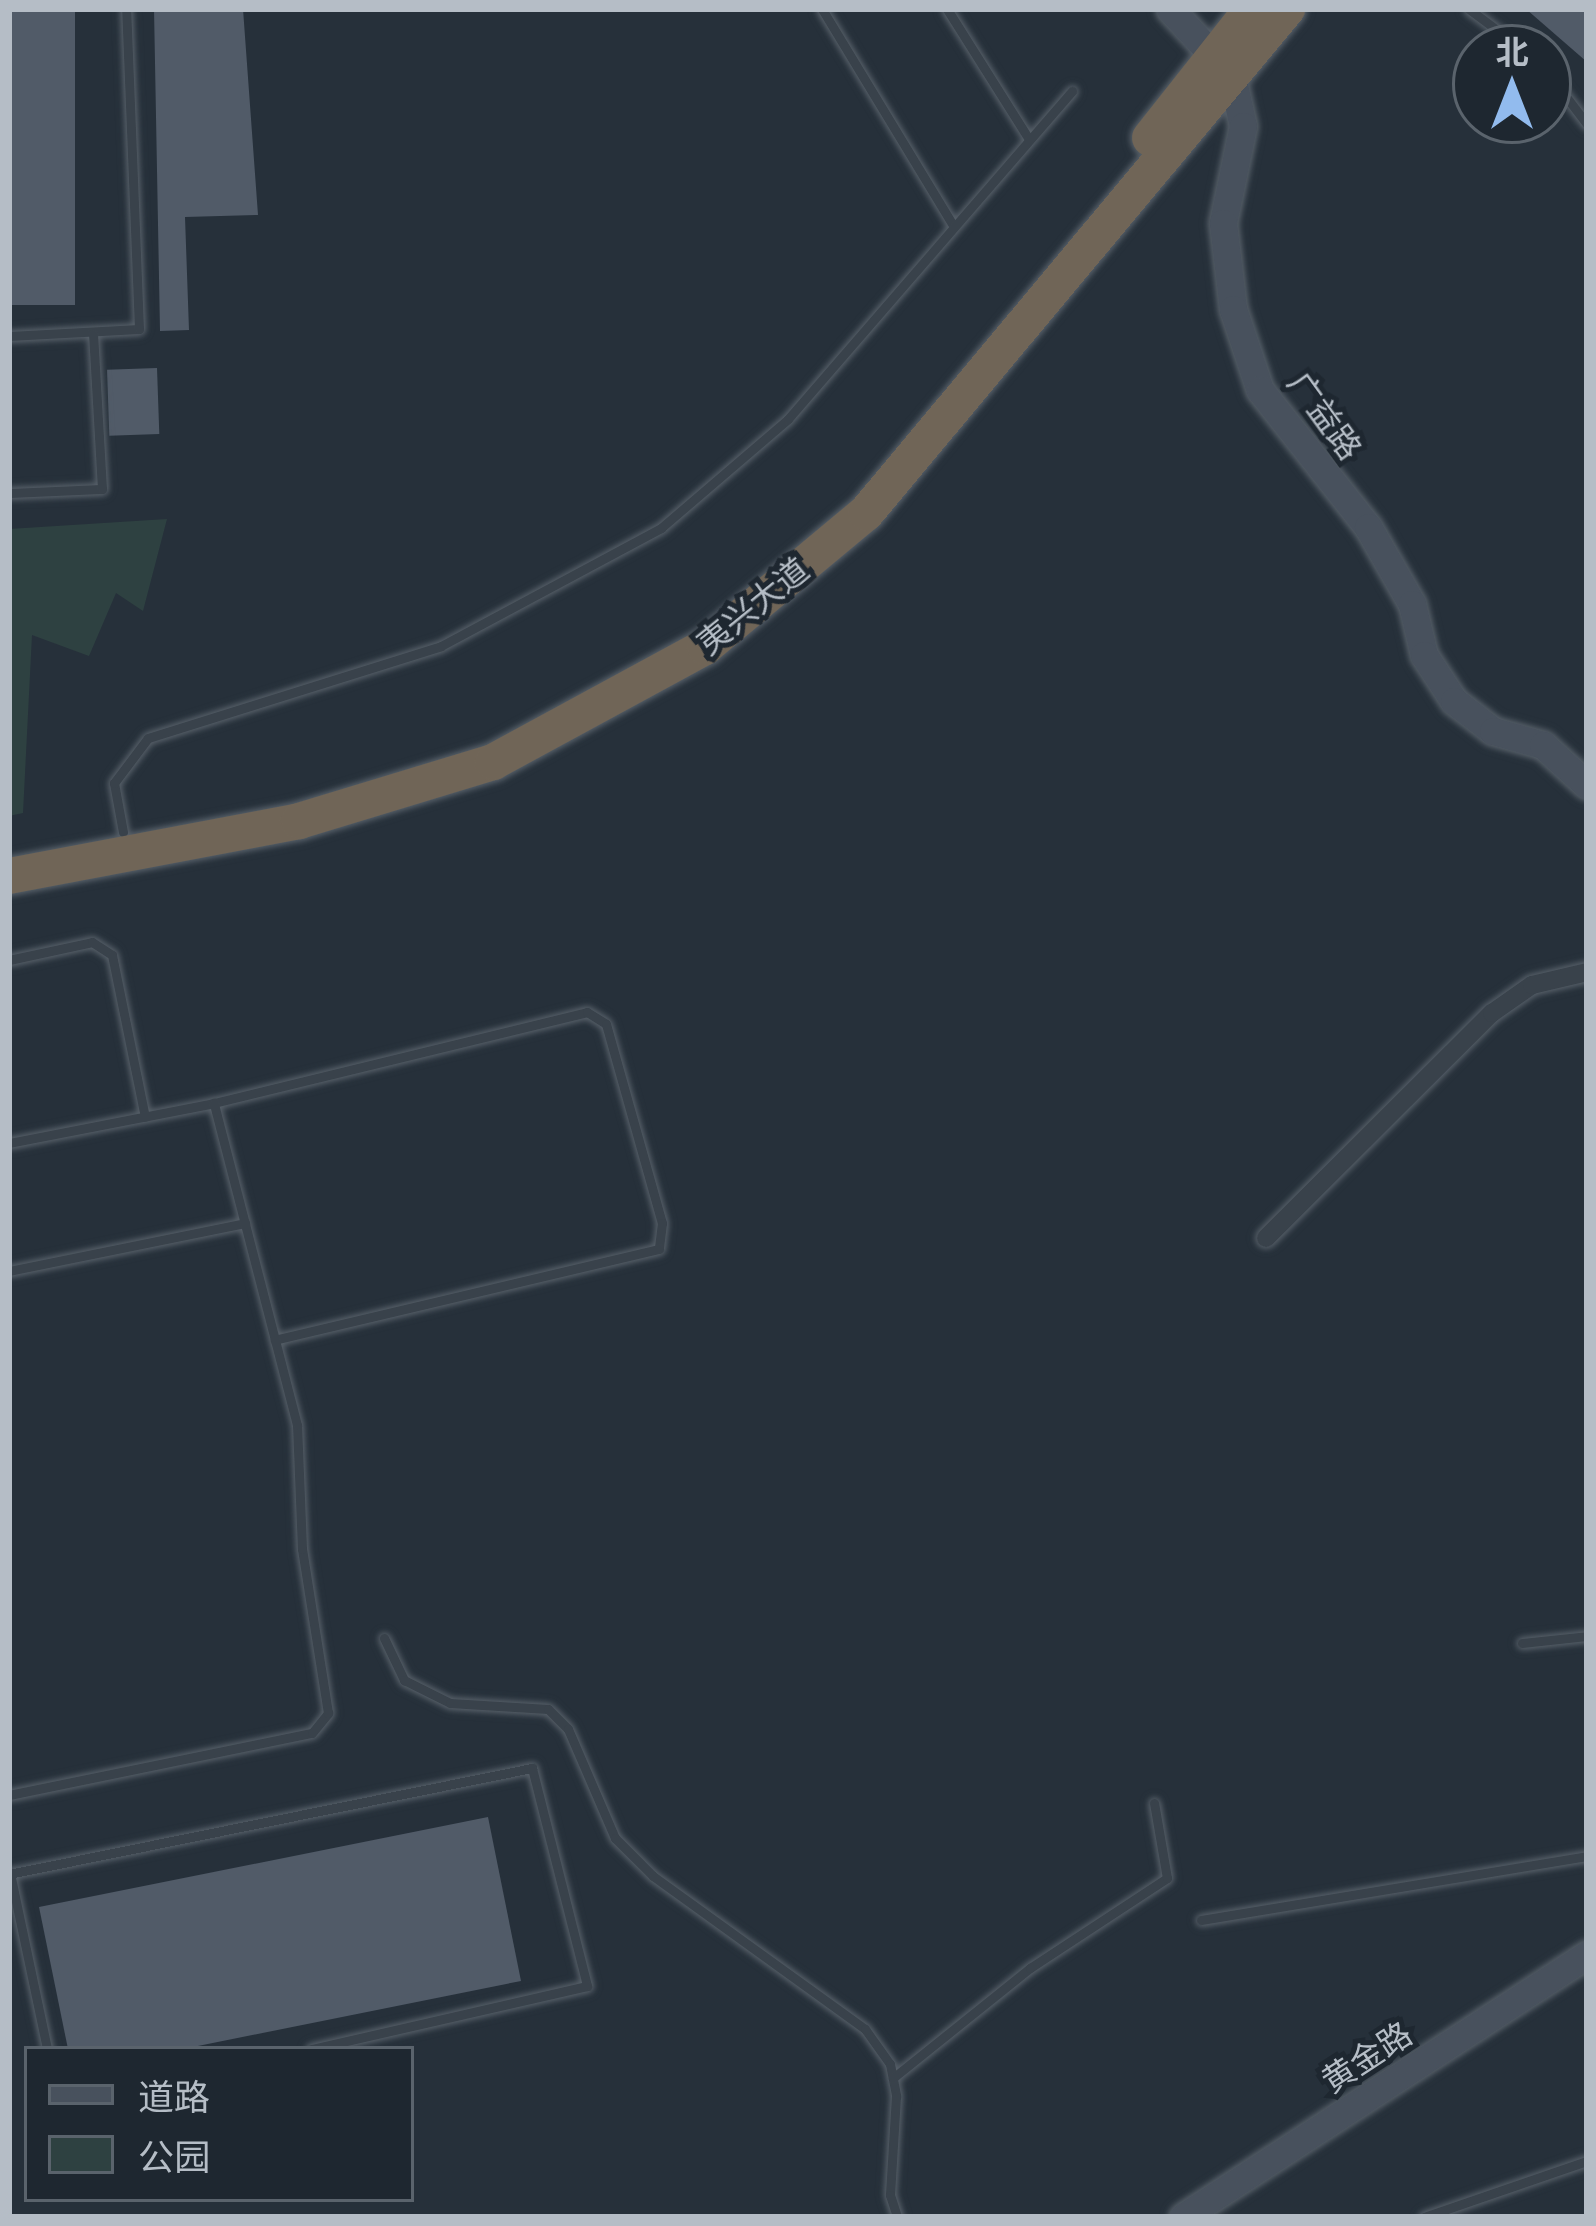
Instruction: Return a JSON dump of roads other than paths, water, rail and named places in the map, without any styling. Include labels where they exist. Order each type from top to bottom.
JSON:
[{"type":"highway","name":"夷兴大道","points":[[9,876],[299,821],[493,762],[705,647],[866,513],[1222,68],[1252,9]]},
{"type":"highway","name":"夷兴大道","points":[[9,853],[294,799],[484,741],[692,628],[849,496],[1222,68],[1287,9]]},
{"type":"street","points":[[1170,9],[1222,68]]},
{"type":"street","name":"广益路","points":[[1222,68],[1243,126],[1222,223],[1233,309],[1261,390],[1368,527],[1412,604],[1424,656],[1454,701],[1493,731],[1543,745],[1587,784]]},
{"type":"street","points":[[1266,1238],[1492,1013],[1532,985],[1587,972]]},
{"type":"street","name":"黄金路","points":[[1183,2217],[1587,1955]]},
{"type":"lane","points":[[9,336],[139,329],[126,9]]},
{"type":"lane","points":[[821,9],[952,224]]},
{"type":"lane","points":[[947,9],[1029,139]]},
{"type":"lane","points":[[123,832],[114,783],[148,738],[441,646],[661,528],[788,418],[1072,91]]},
{"type":"lane","points":[[9,493],[102,489],[93,333]]},
{"type":"lane","points":[[9,960],[92,942],[112,956],[145,1117]]},
{"type":"lane","points":[[9,1143],[214,1103],[587,1012],[605,1024],[662,1223],[659,1249],[275,1340]]},
{"type":"lane","points":[[9,1795],[312,1733],[328,1713],[302,1549],[297,1425],[214,1103]]},
{"type":"lane","points":[[9,1271],[245,1223]]},
{"type":"lane","points":[[1522,1643],[1587,1636]]},
{"type":"lane","points":[[384,1638],[404,1680],[450,1703],[548,1709],[568,1730],[615,1838],[652,1876],[865,2029],[893,2078],[890,2194],[897,2217]]},
{"type":"lane","points":[[46,2046],[10,1874],[532,1768],[586,1986],[324,2046]]},
{"type":"lane","points":[[893,2078],[1030,1968],[1167,1878],[1154,1803]]},
{"type":"lane","points":[[1201,1920],[1587,1856]]},
{"type":"lane","points":[[1424,2217],[1587,2162]]}]
